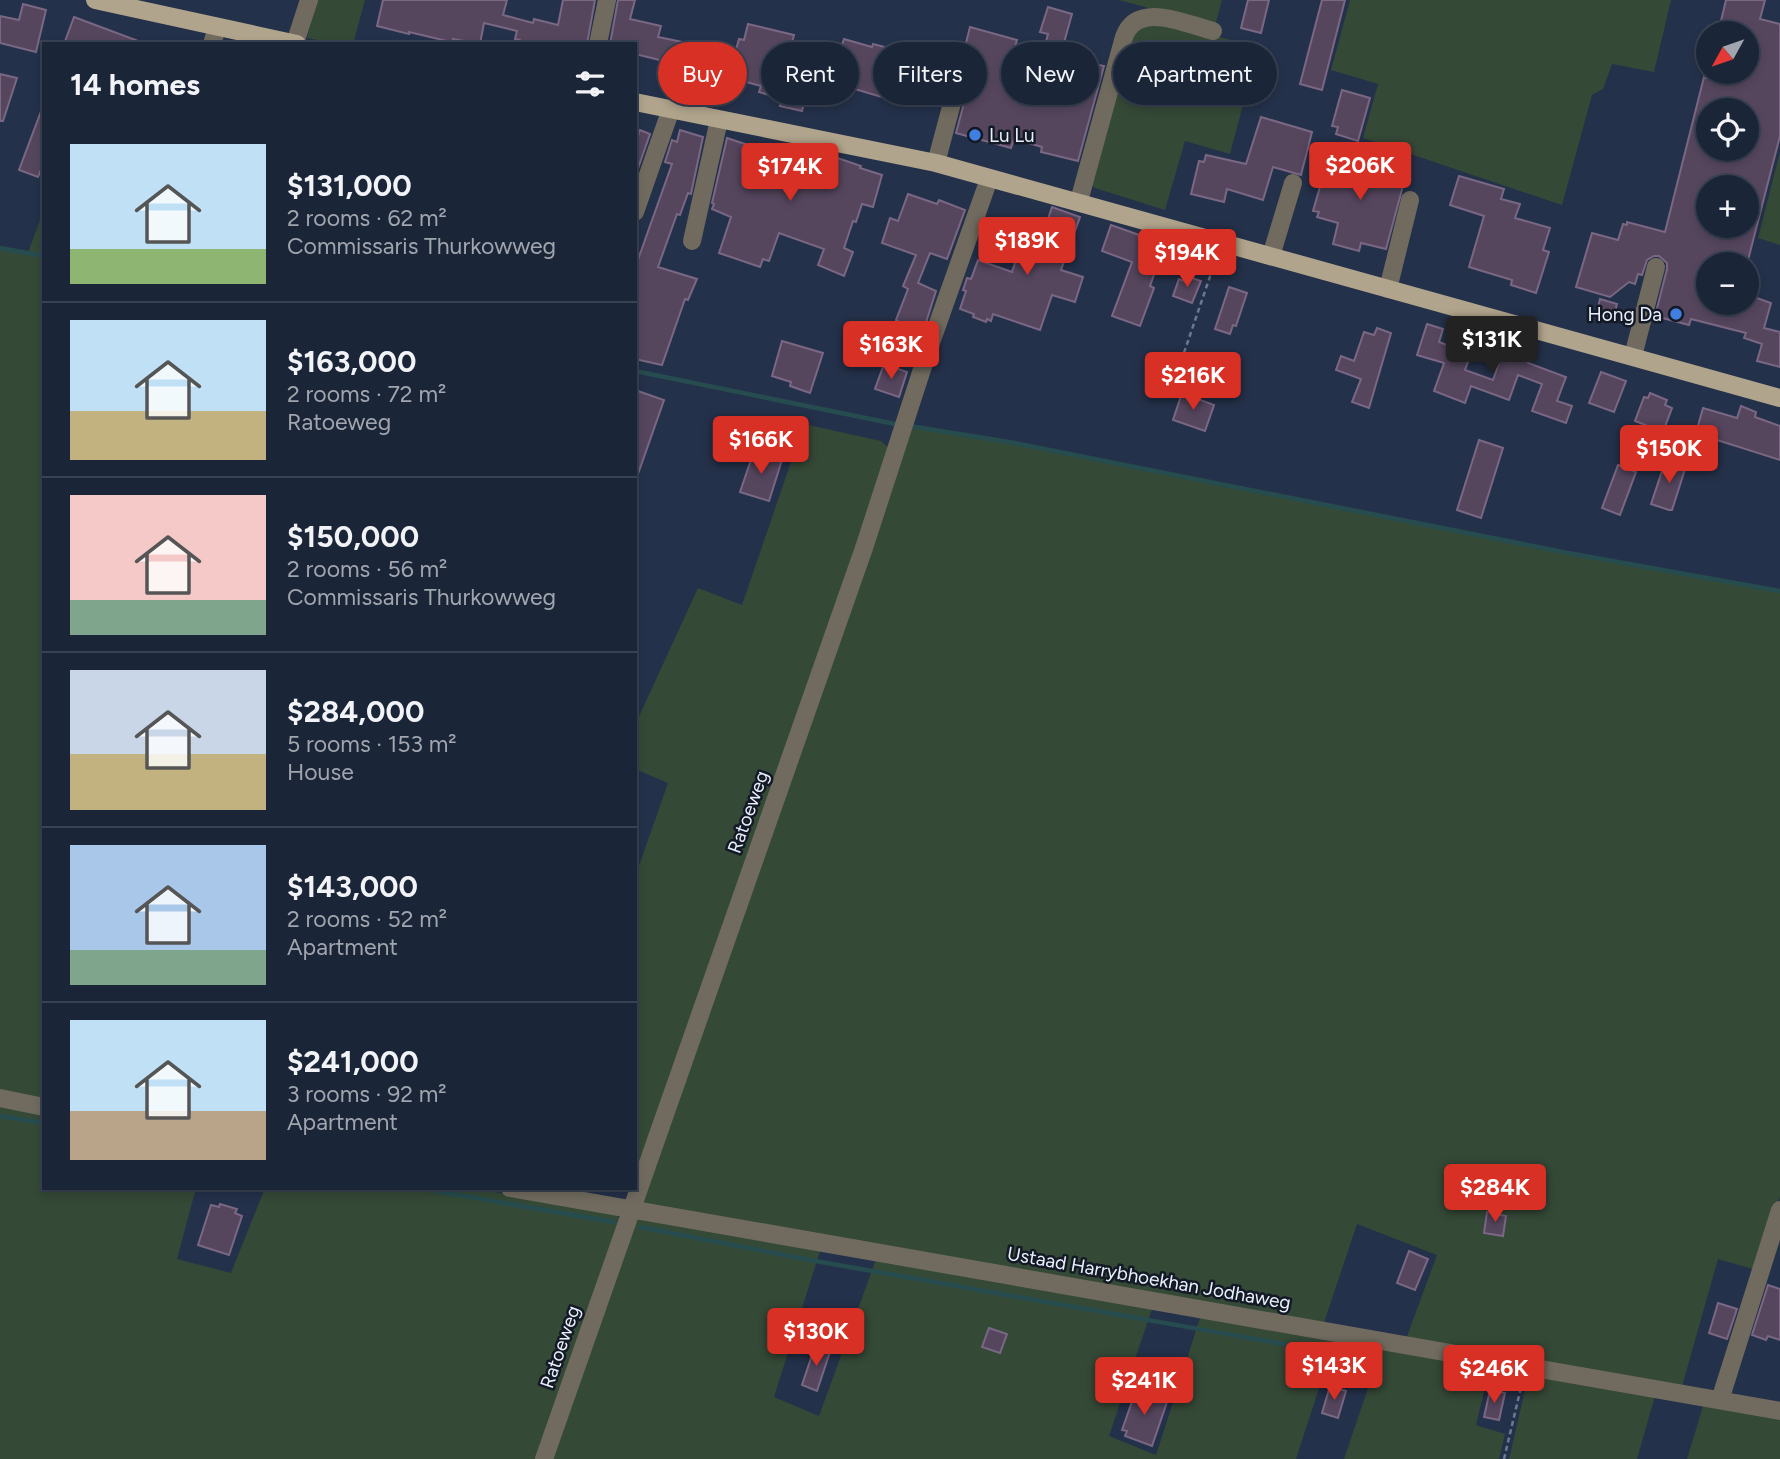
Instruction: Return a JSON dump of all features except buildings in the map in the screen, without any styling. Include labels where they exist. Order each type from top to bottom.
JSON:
[{"type":"main road","points":[[96,0],[214,36],[276,42]]},
{"type":"main road","points":[[637,102],[936,163],[1780,398]]},
{"type":"street","points":[[297,42],[309,0]]},
{"type":"street","points":[[598,42],[607,0]]},
{"type":"street","points":[[1079,201],[1124,37],[1131,23],[1138,18],[1153,16],[1213,31]]},
{"type":"street","points":[[936,163],[951,105]]},
{"type":"street","points":[[637,206],[671,109]]},
{"type":"street","points":[[692,241],[719,120]]},
{"type":"street","name":"Ratoeweg","points":[[544,1459],[864,548],[927,354],[989,178]]},
{"type":"street","points":[[1271,256],[1293,183]]},
{"type":"street","points":[[1388,289],[1410,200]]},
{"type":"street","points":[[1633,356],[1656,267]]},
{"type":"street","points":[[0,1098],[42,1107]]},
{"type":"street","name":"Ustaad Harrybhoekhan Jodhaweg","points":[[522,1190],[1780,1411]]},
{"type":"street","points":[[1720,1400],[1780,1210]]},
{"type":"path","points":[[1173,385],[1222,242]]},
{"type":"path","points":[[1504,1459],[1526,1366]]},
{"type":"green space","points":[[317,0],[365,0],[354,42],[327,42],[307,38]]},
{"type":"green space","points":[[1119,0],[1222,0],[1215,26]]},
{"type":"green space","points":[[1350,0],[1671,0],[1654,72],[1612,64],[1603,89],[1592,95],[1562,205],[1363,138],[1378,84],[1331,70]]},
{"type":"green space","points":[[1157,21],[1239,42],[1126,42],[1129,31]]},
{"type":"green space","points":[[1113,95],[1113,105],[1243,105],[1230,154],[1185,141],[1165,210],[1095,188],[1091,184]]},
{"type":"green space","points":[[1780,152],[1780,245],[1758,238]]},
{"type":"green space","points":[[42,214],[42,1100],[0,1092],[0,252],[1,249],[28,253]]},
{"type":"green space","points":[[804,424],[881,441],[891,450],[637,1175],[637,871],[668,783],[637,770],[637,721],[698,588],[742,605]]},
{"type":"green space","points":[[910,426],[1009,442],[1568,553],[1780,591],[1780,1197],[1756,1270],[1718,1259],[1681,1390],[1406,1339],[1437,1255],[1357,1224],[1323,1326],[638,1206]]},
{"type":"green space","points":[[0,1104],[42,1112],[42,1190],[195,1190],[177,1259],[231,1273],[264,1190],[485,1190],[616,1215],[621,1219],[540,1459],[0,1459]]},
{"type":"green space","points":[[636,1218],[820,1251],[774,1397],[819,1416],[876,1259],[1152,1309],[1109,1436],[1156,1455],[1201,1315],[1335,1339],[1296,1459],[548,1459]]},
{"type":"green space","points":[[1382,1347],[1490,1367],[1476,1425],[1505,1434],[1499,1459],[1344,1459]]},
{"type":"green space","points":[[1529,1373],[1655,1396],[1637,1459],[1509,1459]]},
{"type":"green space","points":[[1704,1403],[1780,1416],[1780,1459],[1687,1459]]},
{"type":"waterway","points":[[0,248],[42,256]]},
{"type":"waterway","points":[[637,371],[895,424]]},
{"type":"waterway","points":[[910,426],[1009,442],[1568,553],[1780,591]]},
{"type":"waterway","points":[[0,1116],[42,1123]]},
{"type":"waterway","points":[[430,1190],[614,1222]]},
{"type":"waterway","points":[[640,1227],[810,1260],[1323,1351]]},
{"type":"place","name":"Lu Lu","points":[[975,135]]},
{"type":"place","name":"Hong Da","points":[[1676,314]]}]
